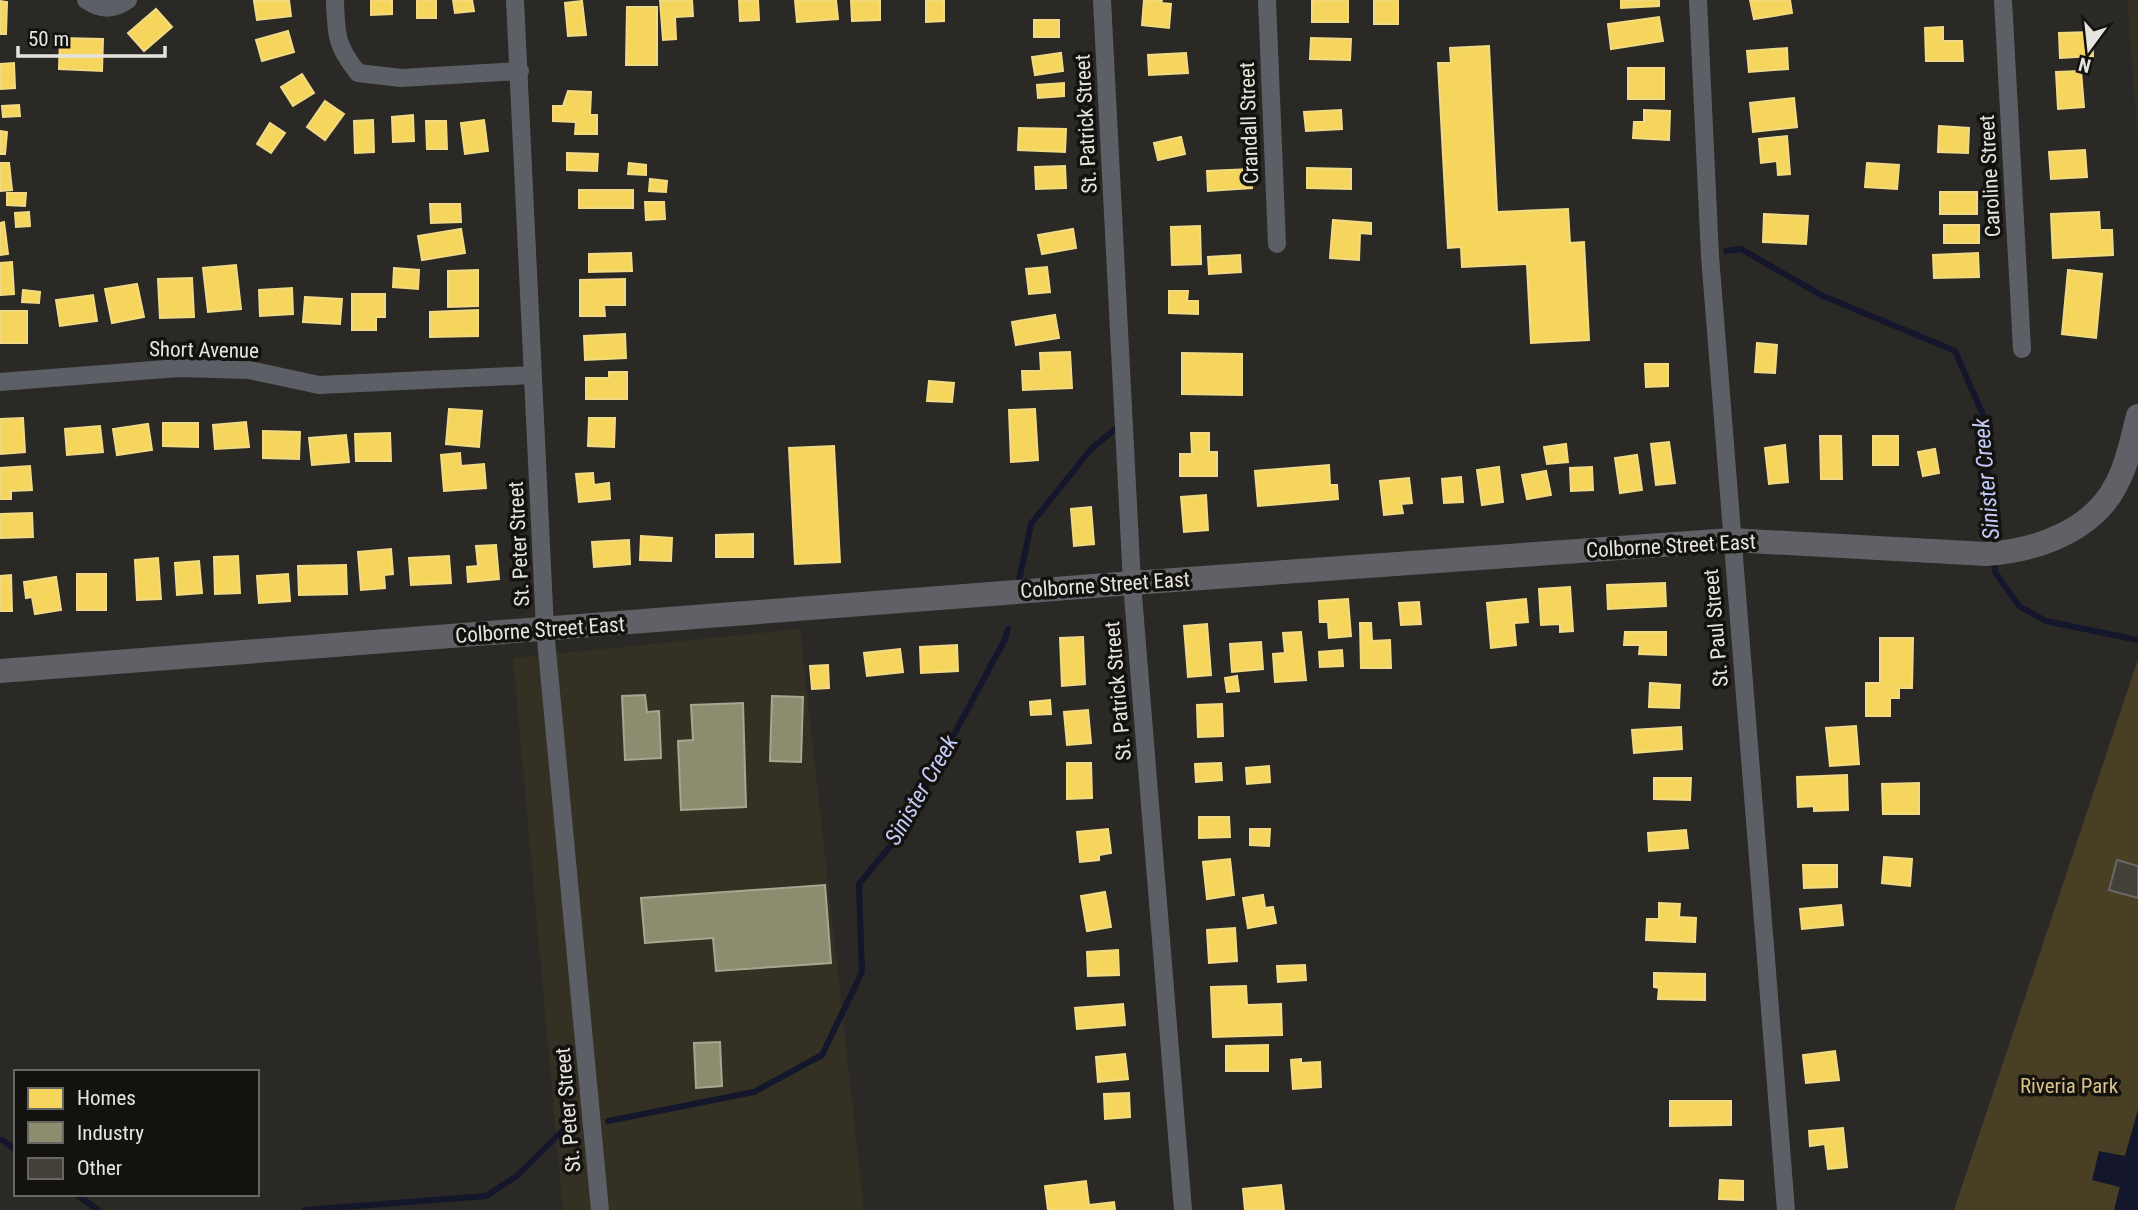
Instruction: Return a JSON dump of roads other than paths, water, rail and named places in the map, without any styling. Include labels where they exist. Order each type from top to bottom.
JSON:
[{"type":"main road","name":"Colborne Street East","points":[[0,671],[1132,583],[1731,540],[1994,553],[2040,544],[2064,535],[2105,502],[2122,472],[2138,416]]},
{"type":"street","points":[[86,0],[97,7],[107,8],[118,7],[128,0]]},
{"type":"street","points":[[335,0],[336,33],[344,56],[358,73],[401,78],[520,71]]},
{"type":"street","name":"St. Peter Street","points":[[514,0],[520,71],[545,629],[600,1210]]},
{"type":"street","name":"St. Patrick Street","points":[[1102,0],[1132,583],[1183,1210]]},
{"type":"street","name":"Crandall Street","points":[[1267,0],[1278,244]]},
{"type":"street","name":"St. Paul Street","points":[[1698,0],[1710,256],[1786,1210]]},
{"type":"street","name":"Caroline Street","points":[[2003,0],[2022,349]]},
{"type":"street","name":"Short Avenue","points":[[0,382],[179,368],[249,369],[319,386],[533,375]]},
{"type":"water","points":[[2138,1110],[2138,1210],[2114,1210],[2120,1187],[2092,1180],[2099,1151],[2125,1156]]},
{"type":"waterway","name":"Sinister Creek","points":[[1726,251],[1741,249],[1821,295],[1955,351],[1984,417],[1993,548]]},
{"type":"waterway","name":"Sinister Creek","points":[[1018,585],[1031,524],[1091,449],[1120,425]]},
{"type":"waterway","name":"Sinister Creek","points":[[1994,559],[1995,572],[2019,606],[2046,621],[2138,640]]},
{"type":"waterway","name":"Sinister Creek","points":[[608,1121],[754,1092],[822,1055],[862,972],[859,884],[902,832],[1008,629]]},
{"type":"waterway","name":"Sinister Creek","points":[[305,1210],[486,1196],[517,1176],[563,1130],[576,1128]]},
{"type":"waterway","name":"Sinister Creek","points":[[2,1140],[14,1149]]},
{"type":"waterway","name":"Sinister Creek","points":[[79,1196],[98,1210]]},
{"type":"park label","name":"Riveria Park","points":[[2069,1086]]}]
